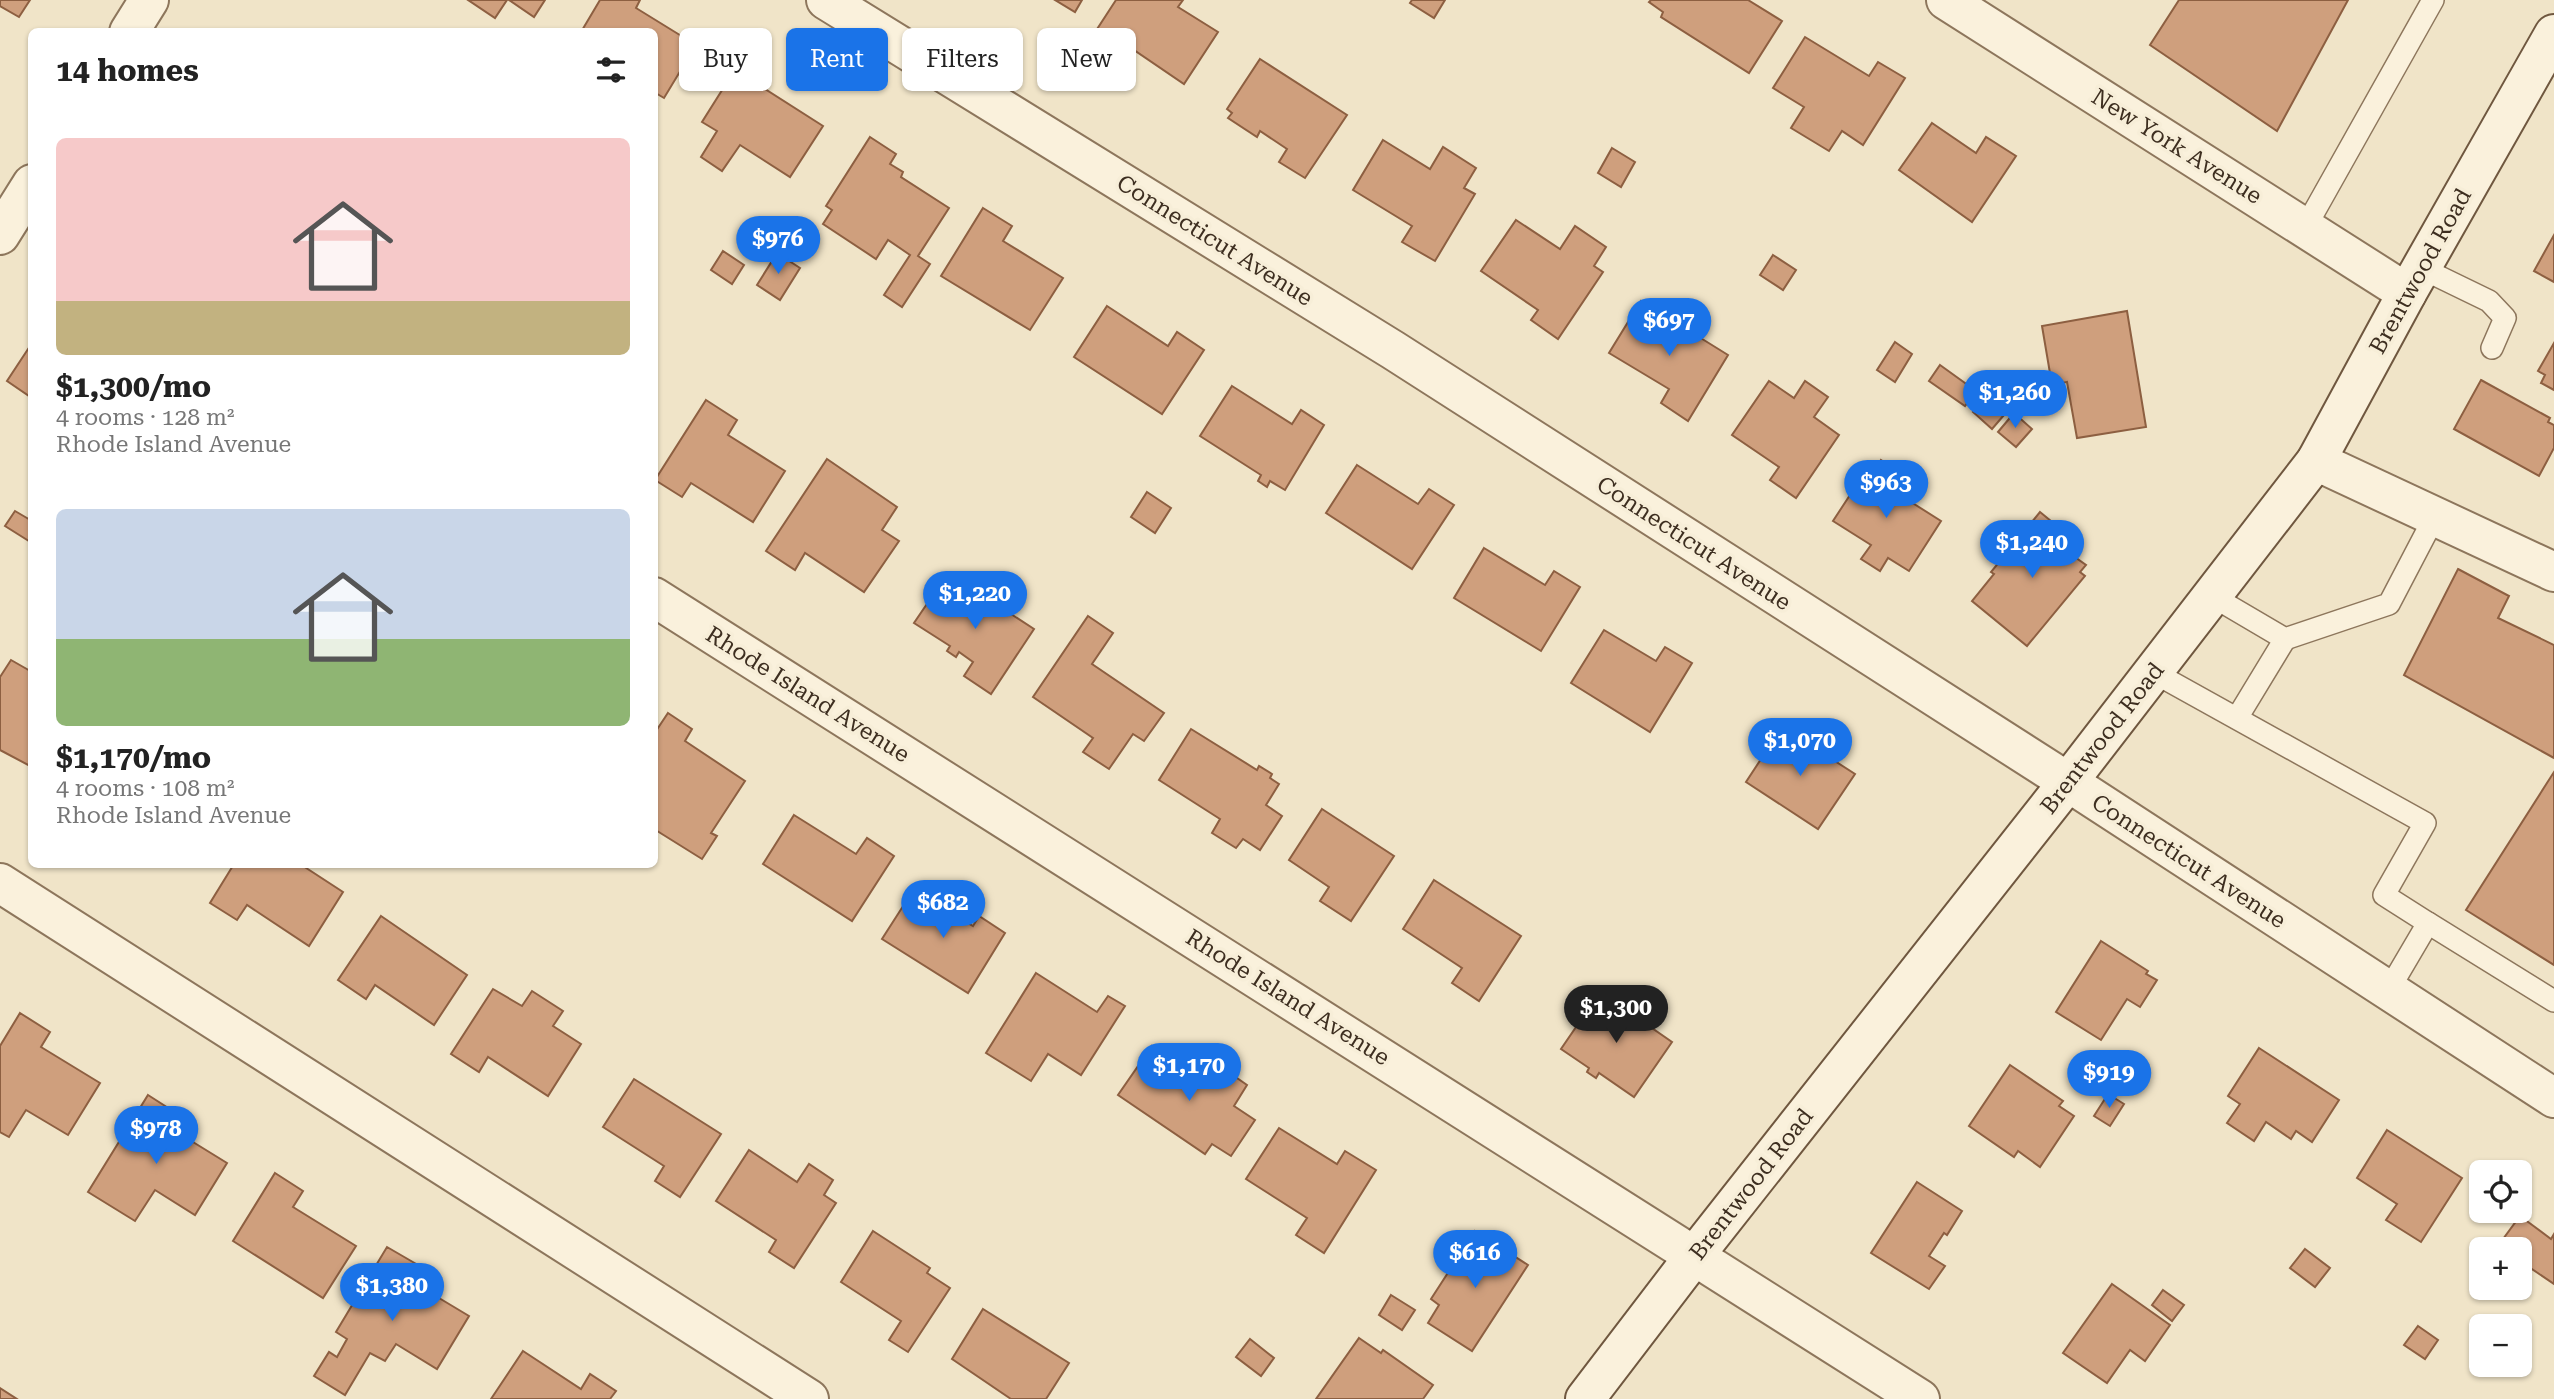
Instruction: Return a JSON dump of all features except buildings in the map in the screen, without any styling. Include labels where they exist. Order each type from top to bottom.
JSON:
[{"type":"street","points":[[132,28],[149,0]]},
{"type":"street","name":"Connecticut Avenue","points":[[826,0],[1393,350],[2068,782],[2554,1098]]},
{"type":"street","name":"New York Avenue","points":[[1946,0],[2305,228],[2414,281]]},
{"type":"street","name":"Brentwood Road","points":[[1585,1399],[2316,461],[2554,34]]},
{"type":"street","points":[[0,234],[21,195]]},
{"type":"street","points":[[2316,461],[2554,572]]},
{"type":"street","name":"Rhode Island Avenue","points":[[658,600],[1920,1399]]},
{"type":"street","points":[[0,883],[809,1399]]},
{"type":"lane","points":[[2305,228],[2433,0]]},
{"type":"lane","points":[[2414,281],[2488,301],[2505,318],[2492,348]]},
{"type":"lane","points":[[2237,718],[2285,639],[2389,604],[2435,516]]},
{"type":"lane","points":[[2212,596],[2285,639]]},
{"type":"lane","points":[[2153,672],[2425,823],[2384,895],[2554,1001]]},
{"type":"lane","points":[[2388,991],[2428,923]]}]
